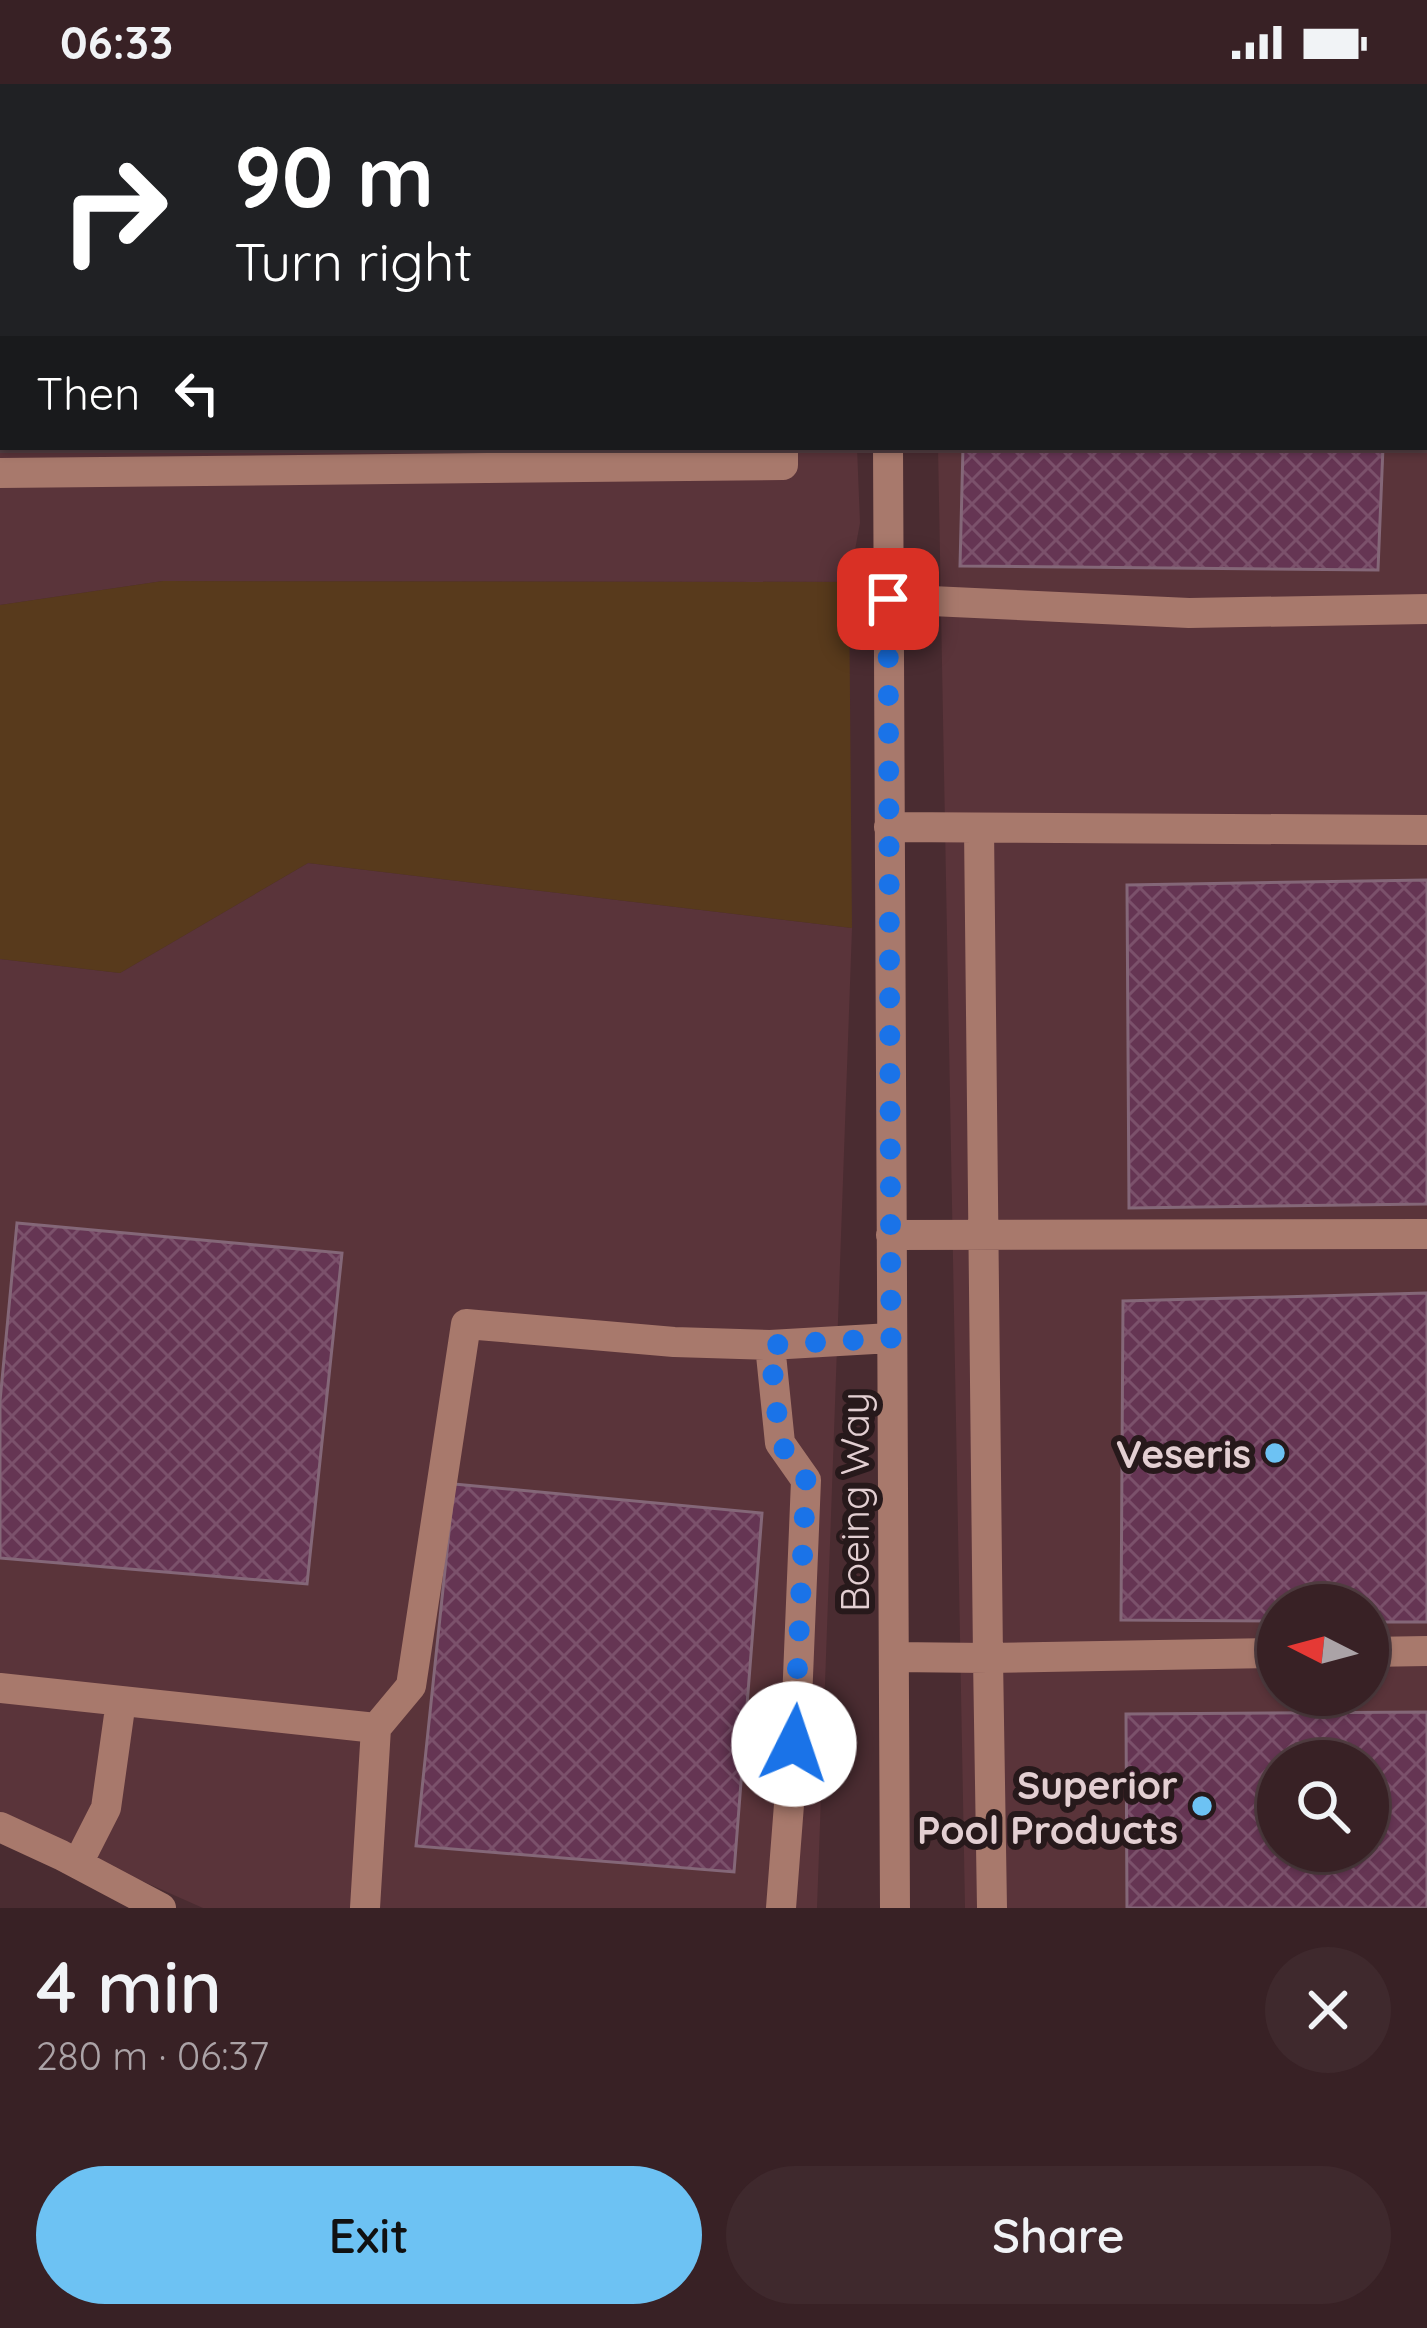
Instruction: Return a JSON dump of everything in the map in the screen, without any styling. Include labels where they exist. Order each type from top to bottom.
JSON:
[{"type":"street","points":[[0,473],[783,465],[783,450]]},
{"type":"street","name":"Boeing Way","points":[[888,450],[895,1908]]},
{"type":"street","points":[[888,599],[1189,613],[1427,609]]},
{"type":"street","points":[[889,827],[1427,830]]},
{"type":"street","points":[[979,828],[992,1908]]},
{"type":"street","points":[[891,1235],[1427,1234]]},
{"type":"street","points":[[365,1908],[376,1728],[411,1686],[466,1324],[674,1342],[770,1345],[891,1338]]},
{"type":"street","points":[[770,1345],[780,1443],[806,1480],[797,1701],[781,1908]]},
{"type":"street","points":[[1389,1652],[1427,1651]]},
{"type":"street","points":[[894,1657],[1257,1653]]},
{"type":"street","points":[[0,1688],[376,1728]]},
{"type":"street","points":[[78,1863],[106,1808],[121,1701]]},
{"type":"street","points":[[0,1827],[161,1908]]},
{"type":"shaded area","points":[[0,450],[857,450],[860,523],[849,582],[163,581],[0,605]]},
{"type":"shaded area","points":[[938,450],[1427,450],[1427,1908],[965,1908]]},
{"type":"shaded area","points":[[163,581],[849,582],[852,928],[308,863],[120,973],[0,959],[0,605]]},
{"type":"shaded area","points":[[308,863],[852,928],[817,1908],[203,1908],[0,1818],[0,959],[120,973]]},
{"type":"building","points":[[963,450],[1383,450],[1378,570],[960,566]]},
{"type":"building","points":[[1427,880],[1427,1204],[1129,1208],[1127,885]]},
{"type":"building","points":[[17,1223],[342,1253],[307,1584],[0,1558],[0,1401]]},
{"type":"building","name":"Veseris","points":[[1427,1293],[1427,1622],[1389,1622],[1389,1584],[1257,1584],[1257,1621],[1121,1620],[1123,1301]]},
{"type":"building","points":[[454,1484],[762,1513],[734,1872],[416,1846]]},
{"type":"building","name":"Superior Pool Products","points":[[1389,1712],[1427,1712],[1427,1908],[1127,1908],[1126,1714],[1389,1716]]},
{"type":"place","name":"Veseris","points":[[1275,1453]]},
{"type":"place","name":"Superior Pool Products","points":[[1202,1806]]},
{"type":"route","points":[[794,1744],[806,1480],[780,1443],[770,1345],[891,1338],[888,599]]}]
